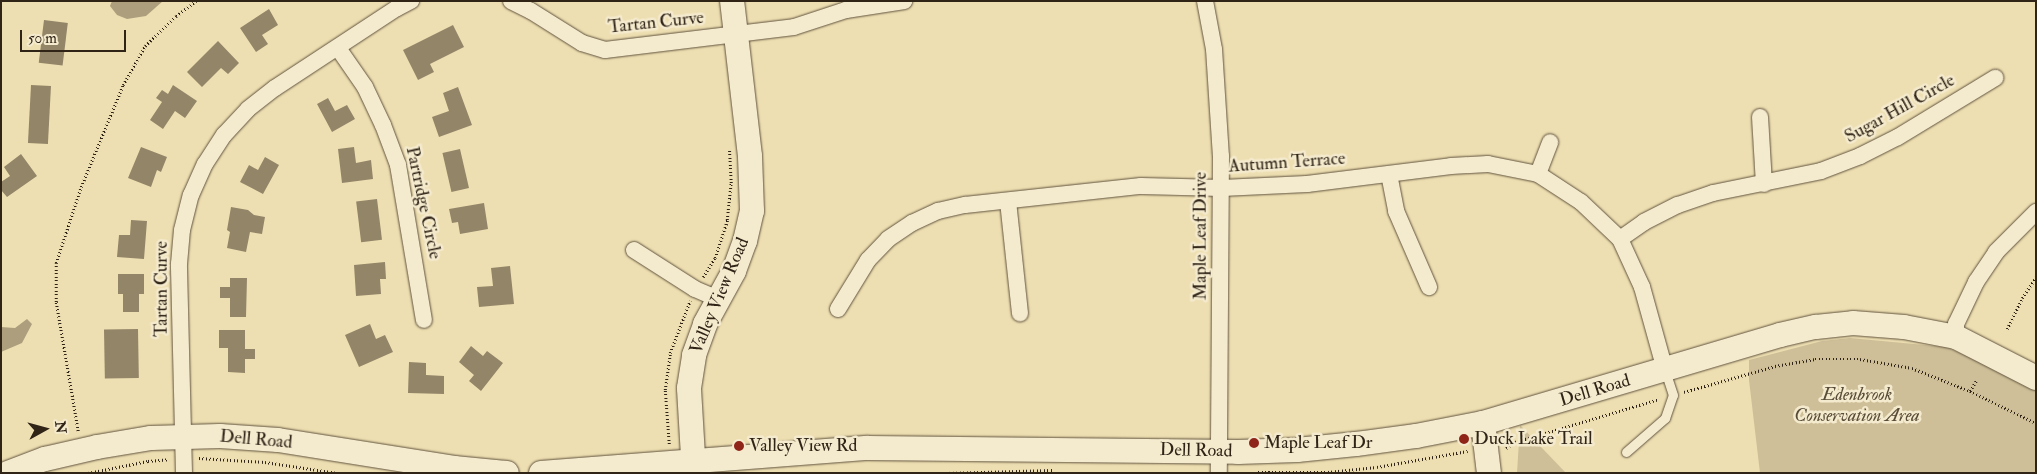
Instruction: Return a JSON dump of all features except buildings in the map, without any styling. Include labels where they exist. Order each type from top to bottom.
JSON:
[{"type":"street","name":"Tartan Curve","points":[[184,456],[179,264],[182,230],[191,195],[205,164],[224,135],[248,109],[275,88],[397,8],[411,1]]},
{"type":"street","name":"Tartan Curve","points":[[512,1],[582,44],[605,50],[794,27],[846,10],[904,1]]},
{"type":"street","name":"Valley View Road","points":[[686,465],[688,388],[694,355],[705,324],[734,271],[746,241],[752,211],[750,156],[732,1]]},
{"type":"street","name":"Maple Leaf Drive","points":[[1205,1],[1214,49],[1219,101],[1222,188],[1219,462]]},
{"type":"street","name":"Partridge Circle","points":[[338,48],[364,87],[383,125],[398,165],[424,320]]},
{"type":"street","name":"Sugar Hill Circle","points":[[1620,239],[1644,222],[1678,205],[1713,192],[1764,184],[1820,172],[1860,156],[1898,137],[1995,78]]},
{"type":"street","points":[[1760,117],[1764,184]]},
{"type":"street","points":[[1538,174],[1550,142]]},
{"type":"street","name":"Autumn Terrace","points":[[838,309],[868,260],[888,239],[912,223],[938,211],[965,205],[1141,186],[1222,188],[1307,184],[1488,164],[1538,174],[1581,202],[1620,239],[1642,287],[1665,370]]},
{"type":"street","points":[[1389,174],[1396,211],[1428,287]]},
{"type":"street","points":[[1008,201],[1020,312]]},
{"type":"street","points":[[1956,337],[1956,324],[1976,282],[1996,252],[2036,212]]},
{"type":"street","points":[[634,250],[695,289],[718,300]]},
{"type":"street","name":"Dell Road","points":[[541,473],[686,465],[868,448],[1219,462],[1297,450],[1416,436],[1483,423],[1780,335],[1816,327],[1853,323],[1904,327],[1956,337],[2036,378]]},
{"type":"street","points":[[1483,423],[1489,473]]},
{"type":"street","name":"Dell Road","points":[[8,473],[45,460],[97,447],[151,438],[184,456],[220,436],[278,440],[454,468],[507,473]]},
{"type":"lane","points":[[1626,452],[1665,418],[1673,395],[1665,370]]},
{"type":"path","points":[[78,431],[56,302],[56,263],[81,187],[123,86],[145,46],[176,16],[196,1]]},
{"type":"path","points":[[686,465],[665,390],[670,353],[695,289],[715,258],[727,220],[731,183],[728,141]]},
{"type":"path","points":[[2007,329],[2022,298],[2036,276]]},
{"type":"path","points":[[1970,392],[1976,380]]},
{"type":"path","points":[[88,473],[148,460],[184,456],[265,462],[337,473]]},
{"type":"green space","name":"Edenbrook Conservation Area","points":[[1850,338],[1946,347],[1998,369],[2036,378],[2036,473],[1760,473],[1749,380],[1749,360],[1822,341]]},
{"type":"green space","points":[[1520,425],[1566,473],[1517,473]]},
{"type":"shaded area","points":[[112,1],[163,1],[146,16],[127,19],[117,15],[110,6]]},
{"type":"shaded area","points":[[27,319],[32,324],[22,343],[1,352],[1,327],[15,328]]},
{"type":"place","name":"Duck Lake Trail","points":[[1464,439]]},
{"type":"place","name":"Maple Leaf Dr","points":[[1254,443]]},
{"type":"place","name":"Valley View Rd","points":[[739,446]]}]
